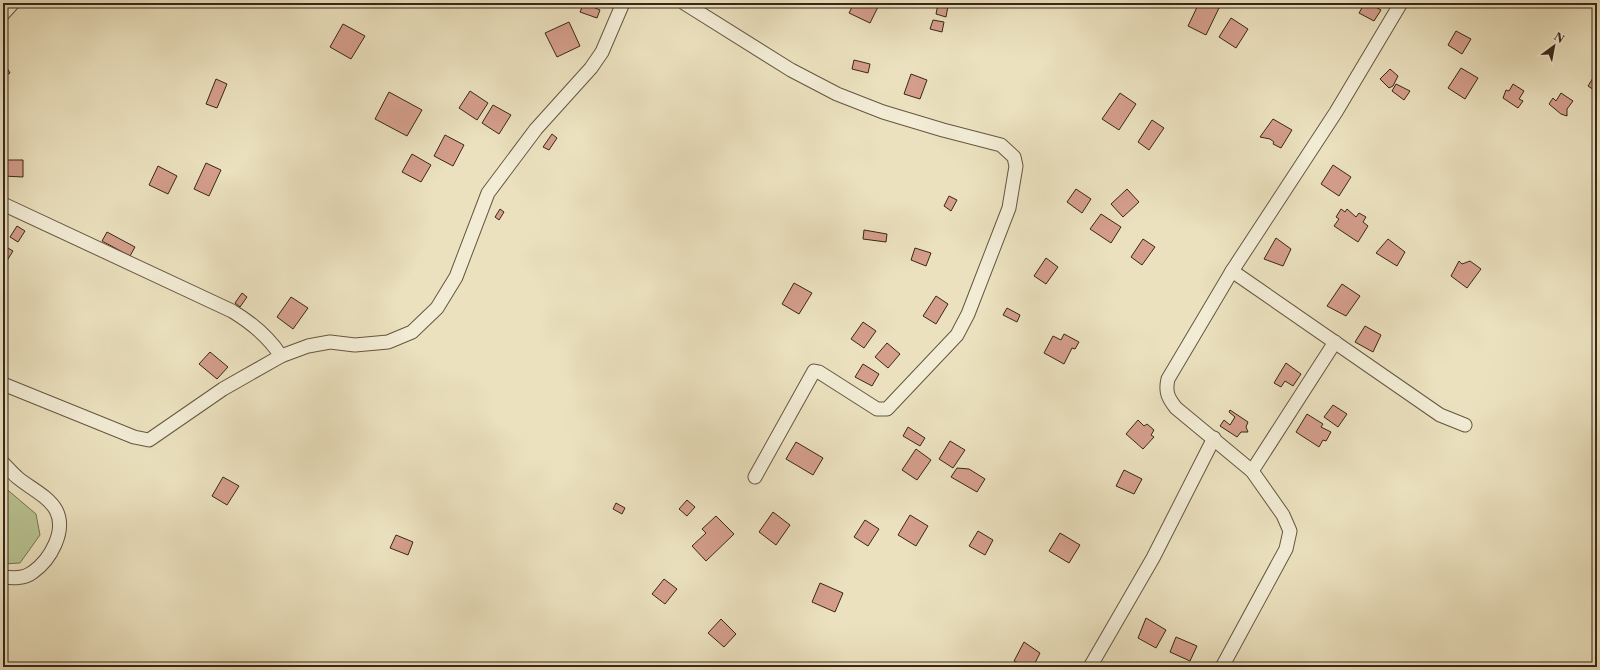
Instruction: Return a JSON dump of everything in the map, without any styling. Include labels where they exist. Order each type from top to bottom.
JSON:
[{"type":"street","points":[[3,14],[13,3]]},
{"type":"street","points":[[3,384],[134,437],[149,440],[223,389],[281,356],[308,346],[330,342],[355,346],[388,342],[412,332],[437,308],[456,277],[488,193],[536,129],[591,68],[602,52],[623,3]]},
{"type":"street","points":[[684,3],[791,70],[837,94],[883,112],[1001,145],[1014,157],[1016,166],[1009,208],[968,314],[957,335],[887,409],[877,409],[819,372],[814,371],[755,477]]},
{"type":"street","points":[[1222,667],[1286,549],[1290,531],[1283,515],[1252,471],[1176,408],[1166,392],[1168,379],[1232,271],[1336,112],[1400,3]]},
{"type":"street","points":[[3,204],[232,311],[253,324],[272,341],[281,356]]},
{"type":"street","points":[[1232,271],[1440,415],[1466,425]]},
{"type":"street","points":[[1252,471],[1335,342]]},
{"type":"street","points":[[1090,667],[1153,558],[1214,438]]},
{"type":"street","points":[[3,463],[16,477],[43,496],[56,510],[60,526],[55,545],[45,560],[32,573],[18,579],[3,577]]},
{"type":"green space","points":[[3,486],[36,514],[40,535],[20,563],[3,564]]},
{"type":"building","points":[[584,3],[600,10],[597,18],[580,12]]},
{"type":"building","points":[[854,3],[880,3],[870,23],[849,13]]},
{"type":"building","points":[[1199,3],[1209,3],[1219,8],[1206,35],[1188,26]]},
{"type":"building","points":[[1359,3],[1368,3],[1381,10],[1374,21],[1359,13],[1363,6]]},
{"type":"building","points":[[938,4],[948,6],[946,17],[936,14]]},
{"type":"building","points":[[1231,18],[1248,29],[1236,48],[1219,37]]},
{"type":"building","points":[[933,20],[944,22],[942,32],[930,29]]},
{"type":"building","points":[[569,22],[580,46],[557,57],[545,33]]},
{"type":"building","points":[[343,24],[365,36],[351,59],[330,47]]},
{"type":"building","points":[[1456,31],[1471,39],[1462,54],[1448,45]]},
{"type":"building","points":[[854,60],[870,64],[868,73],[852,69]]},
{"type":"building","points":[[3,61],[10,73],[3,77]]},
{"type":"building","points":[[1461,68],[1478,78],[1465,99],[1448,88]]},
{"type":"building","points":[[1390,69],[1398,76],[1393,86],[1389,88],[1380,79]]},
{"type":"building","points":[[911,74],[927,80],[920,99],[904,94]]},
{"type":"building","points":[[1597,77],[1597,92],[1588,86],[1593,78],[1595,79]]},
{"type":"building","points":[[216,79],[227,84],[217,108],[206,104]]},
{"type":"building","points":[[1396,84],[1410,91],[1404,100],[1392,91]]},
{"type":"building","points":[[1513,84],[1524,91],[1519,99],[1523,101],[1518,108],[1503,98],[1506,90],[1509,91]]},
{"type":"building","points":[[470,91],[488,103],[477,120],[459,108]]},
{"type":"building","points":[[389,92],[422,110],[407,136],[375,119]]},
{"type":"building","points":[[1120,93],[1136,104],[1119,130],[1102,119]]},
{"type":"building","points":[[1561,93],[1573,101],[1567,109],[1567,116],[1561,114],[1549,104],[1553,98],[1556,101]]},
{"type":"building","points":[[493,105],[511,115],[499,134],[482,123]]},
{"type":"building","points":[[1273,119],[1292,130],[1281,148],[1273,144],[1274,142],[1270,139],[1260,137]]},
{"type":"building","points":[[1152,120],[1164,128],[1149,150],[1138,142]]},
{"type":"building","points":[[552,134],[557,138],[549,150],[543,147]]},
{"type":"building","points":[[445,135],[464,145],[453,166],[434,156]]},
{"type":"building","points":[[412,154],[431,165],[421,182],[402,172]]},
{"type":"building","points":[[3,160],[23,160],[23,177],[3,176]]},
{"type":"building","points":[[206,163],[221,170],[209,196],[194,189]]},
{"type":"building","points":[[1333,165],[1351,177],[1339,196],[1321,184]]},
{"type":"building","points":[[158,166],[177,176],[168,194],[149,185]]},
{"type":"building","points":[[1076,189],[1091,199],[1082,213],[1067,202]]},
{"type":"building","points":[[1127,189],[1139,202],[1123,217],[1111,204]]},
{"type":"building","points":[[949,196],[957,200],[951,211],[944,206]]},
{"type":"building","points":[[500,209],[504,212],[499,220],[495,217]]},
{"type":"building","points":[[1341,209],[1345,212],[1347,209],[1356,217],[1359,213],[1366,217],[1363,222],[1368,226],[1358,242],[1334,226],[1339,219],[1336,217]]},
{"type":"building","points":[[1101,214],[1121,227],[1111,243],[1090,229]]},
{"type":"building","points":[[17,226],[25,231],[18,242],[10,237]]},
{"type":"building","points":[[864,230],[887,234],[886,242],[863,239]]},
{"type":"building","points":[[107,232],[135,247],[130,256],[102,241]]},
{"type":"building","points":[[1276,238],[1291,249],[1283,266],[1264,259]]},
{"type":"building","points":[[1143,239],[1155,247],[1142,265],[1131,257]]},
{"type":"building","points":[[1388,239],[1405,252],[1397,266],[1376,253]]},
{"type":"building","points":[[3,245],[13,251],[3,267]]},
{"type":"building","points":[[915,248],[931,253],[926,266],[911,260]]},
{"type":"building","points":[[1046,258],[1058,267],[1046,284],[1034,276]]},
{"type":"building","points":[[1459,261],[1462,264],[1470,261],[1481,269],[1467,288],[1451,276]]},
{"type":"building","points":[[794,283],[812,293],[799,314],[782,304]]},
{"type":"building","points":[[1342,284],[1360,296],[1346,316],[1327,306]]},
{"type":"building","points":[[242,293],[247,297],[240,307],[235,303]]},
{"type":"building","points":[[936,296],[948,304],[936,324],[923,316]]},
{"type":"building","points":[[291,297],[308,308],[293,329],[277,317]]},
{"type":"building","points":[[1007,308],[1020,315],[1017,322],[1003,315]]},
{"type":"building","points":[[863,322],[876,331],[864,348],[851,339]]},
{"type":"building","points":[[1365,326],[1381,335],[1373,352],[1355,342]]},
{"type":"building","points":[[1064,334],[1079,342],[1075,349],[1072,348],[1064,364],[1044,353],[1053,336],[1061,340]]},
{"type":"building","points":[[887,343],[900,354],[888,368],[875,357]]},
{"type":"building","points":[[210,352],[228,367],[217,379],[199,364]]},
{"type":"building","points":[[1286,363],[1301,374],[1293,386],[1285,381],[1281,387],[1274,383]]},
{"type":"building","points":[[863,364],[879,374],[872,386],[855,377]]},
{"type":"building","points":[[1333,405],[1347,414],[1338,427],[1324,417]]},
{"type":"building","points":[[1230,410],[1248,422],[1246,427],[1248,432],[1241,432],[1237,437],[1220,426],[1224,420],[1230,425],[1235,417],[1229,412]]},
{"type":"building","points":[[1307,414],[1323,424],[1321,427],[1331,432],[1326,441],[1323,440],[1319,447],[1296,432]]},
{"type":"building","points":[[1138,420],[1144,426],[1147,424],[1154,430],[1151,435],[1154,437],[1143,449],[1126,434]]},
{"type":"building","points":[[908,427],[925,438],[920,446],[903,436]]},
{"type":"building","points":[[950,441],[965,450],[953,468],[939,459]]},
{"type":"building","points":[[796,442],[823,458],[813,475],[786,459]]},
{"type":"building","points":[[916,449],[931,460],[917,480],[902,470]]},
{"type":"building","points":[[957,468],[969,469],[985,479],[977,492],[951,477]]},
{"type":"building","points":[[1124,470],[1142,479],[1134,494],[1116,486]]},
{"type":"building","points":[[223,477],[239,486],[227,505],[212,496]]},
{"type":"building","points":[[687,500],[695,507],[687,516],[679,509]]},
{"type":"building","points":[[616,503],[625,508],[622,514],[613,509]]},
{"type":"building","points":[[773,512],[790,525],[776,545],[759,532]]},
{"type":"building","points":[[910,515],[928,526],[916,546],[898,535]]},
{"type":"building","points":[[716,516],[734,534],[706,561],[692,546],[706,533],[702,529]]},
{"type":"building","points":[[865,520],[879,529],[868,546],[854,537]]},
{"type":"building","points":[[978,531],[993,540],[985,555],[969,546]]},
{"type":"building","points":[[1060,533],[1080,545],[1069,563],[1049,551]]},
{"type":"building","points":[[396,535],[413,542],[408,555],[390,548]]},
{"type":"building","points":[[664,579],[677,589],[665,604],[652,594]]},
{"type":"building","points":[[820,583],[843,593],[835,612],[812,602]]},
{"type":"building","points":[[1146,618],[1166,630],[1156,648],[1138,638]]},
{"type":"building","points":[[721,619],[736,634],[724,647],[708,633]]},
{"type":"building","points":[[1176,637],[1197,646],[1190,661],[1170,652]]},
{"type":"building","points":[[1024,642],[1040,653],[1033,667],[1027,667],[1014,661]]}]
